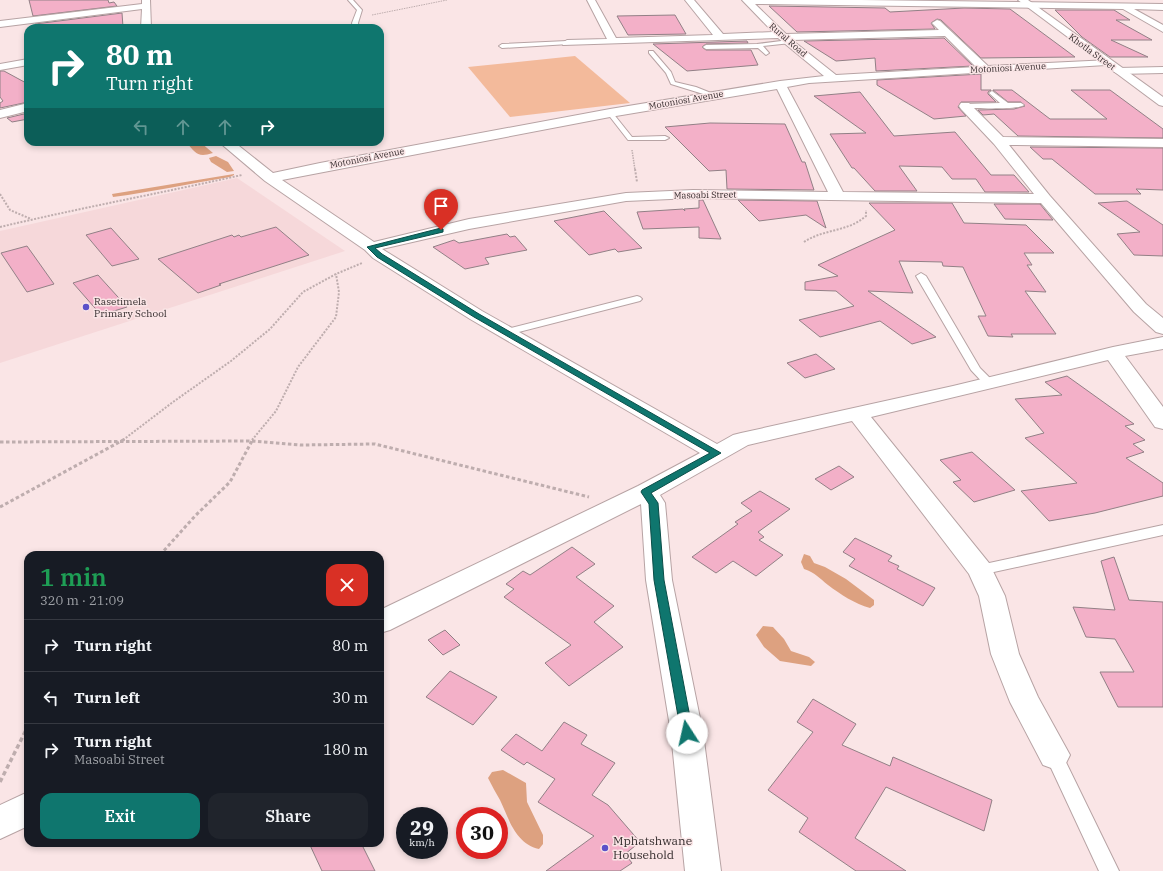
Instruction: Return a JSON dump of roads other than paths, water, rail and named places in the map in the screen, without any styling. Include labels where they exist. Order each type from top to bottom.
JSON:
[{"type":"street","points":[[591,0],[613,41]]},
{"type":"street","points":[[689,0],[720,37]]},
{"type":"street","points":[[1098,0],[1113,7]]},
{"type":"street","points":[[747,1],[1026,3],[1163,8]]},
{"type":"street","name":"Rural Road","points":[[747,1],[785,38],[833,78]]},
{"type":"street","points":[[0,24],[146,3],[146,24]]},
{"type":"street","points":[[910,3],[943,27],[947,33],[984,68]]},
{"type":"street","name":"Khotla Street","points":[[1026,3],[1118,71],[1163,102]]},
{"type":"street","points":[[1123,7],[1163,29]]},
{"type":"street","points":[[567,43],[720,37],[785,38],[947,33]]},
{"type":"street","name":"Motoniosi Avenue","points":[[263,173],[327,166],[610,113],[780,84],[833,78],[1106,62]]},
{"type":"street","points":[[0,67],[24,63]]},
{"type":"street","points":[[1118,71],[1163,70]]},
{"type":"street","points":[[780,84],[837,196]]},
{"type":"street","points":[[965,106],[998,141],[1044,199],[1140,308],[1163,328]]},
{"type":"street","points":[[0,114],[24,108]]},
{"type":"street","points":[[998,141],[1163,143]]},
{"type":"street","points":[[231,146],[263,173],[375,251],[507,332],[716,453]]},
{"type":"street","name":"Masoabi Street","points":[[375,251],[469,224],[626,198],[693,194],[1044,199]]},
{"type":"street","points":[[384,620],[646,492],[741,440],[1113,353],[1163,343]]},
{"type":"street","points":[[1113,353],[1163,422]]},
{"type":"street","points":[[857,413],[980,570],[992,596],[1005,654],[1025,702],[1054,755]]},
{"type":"street","points":[[646,492],[654,503],[659,580],[687,733],[702,871]]},
{"type":"street","points":[[0,823],[24,810]]},
{"type":"lane","points":[[350,0],[360,10],[355,24]]},
{"type":"lane","points":[[706,47],[759,46],[761,44],[785,38]]},
{"type":"lane","points":[[502,46],[567,43]]},
{"type":"lane","points":[[759,46],[766,52]]},
{"type":"lane","points":[[651,52],[669,73],[673,84],[694,88],[713,95]]},
{"type":"lane","points":[[992,93],[1007,106]]},
{"type":"lane","points":[[965,106],[1021,106]]},
{"type":"lane","points":[[610,113],[630,139],[665,138]]},
{"type":"lane","points":[[921,276],[976,370],[989,383]]},
{"type":"lane","points":[[507,332],[637,299]]},
{"type":"lane","points":[[980,570],[1163,530]]},
{"type":"lane","points":[[1054,755],[1109,871]]},
{"type":"place","name":"Rasetimela Primary School","points":[[86,307]]},
{"type":"place","name":"Mphatshwane Household","points":[[605,848]]}]
